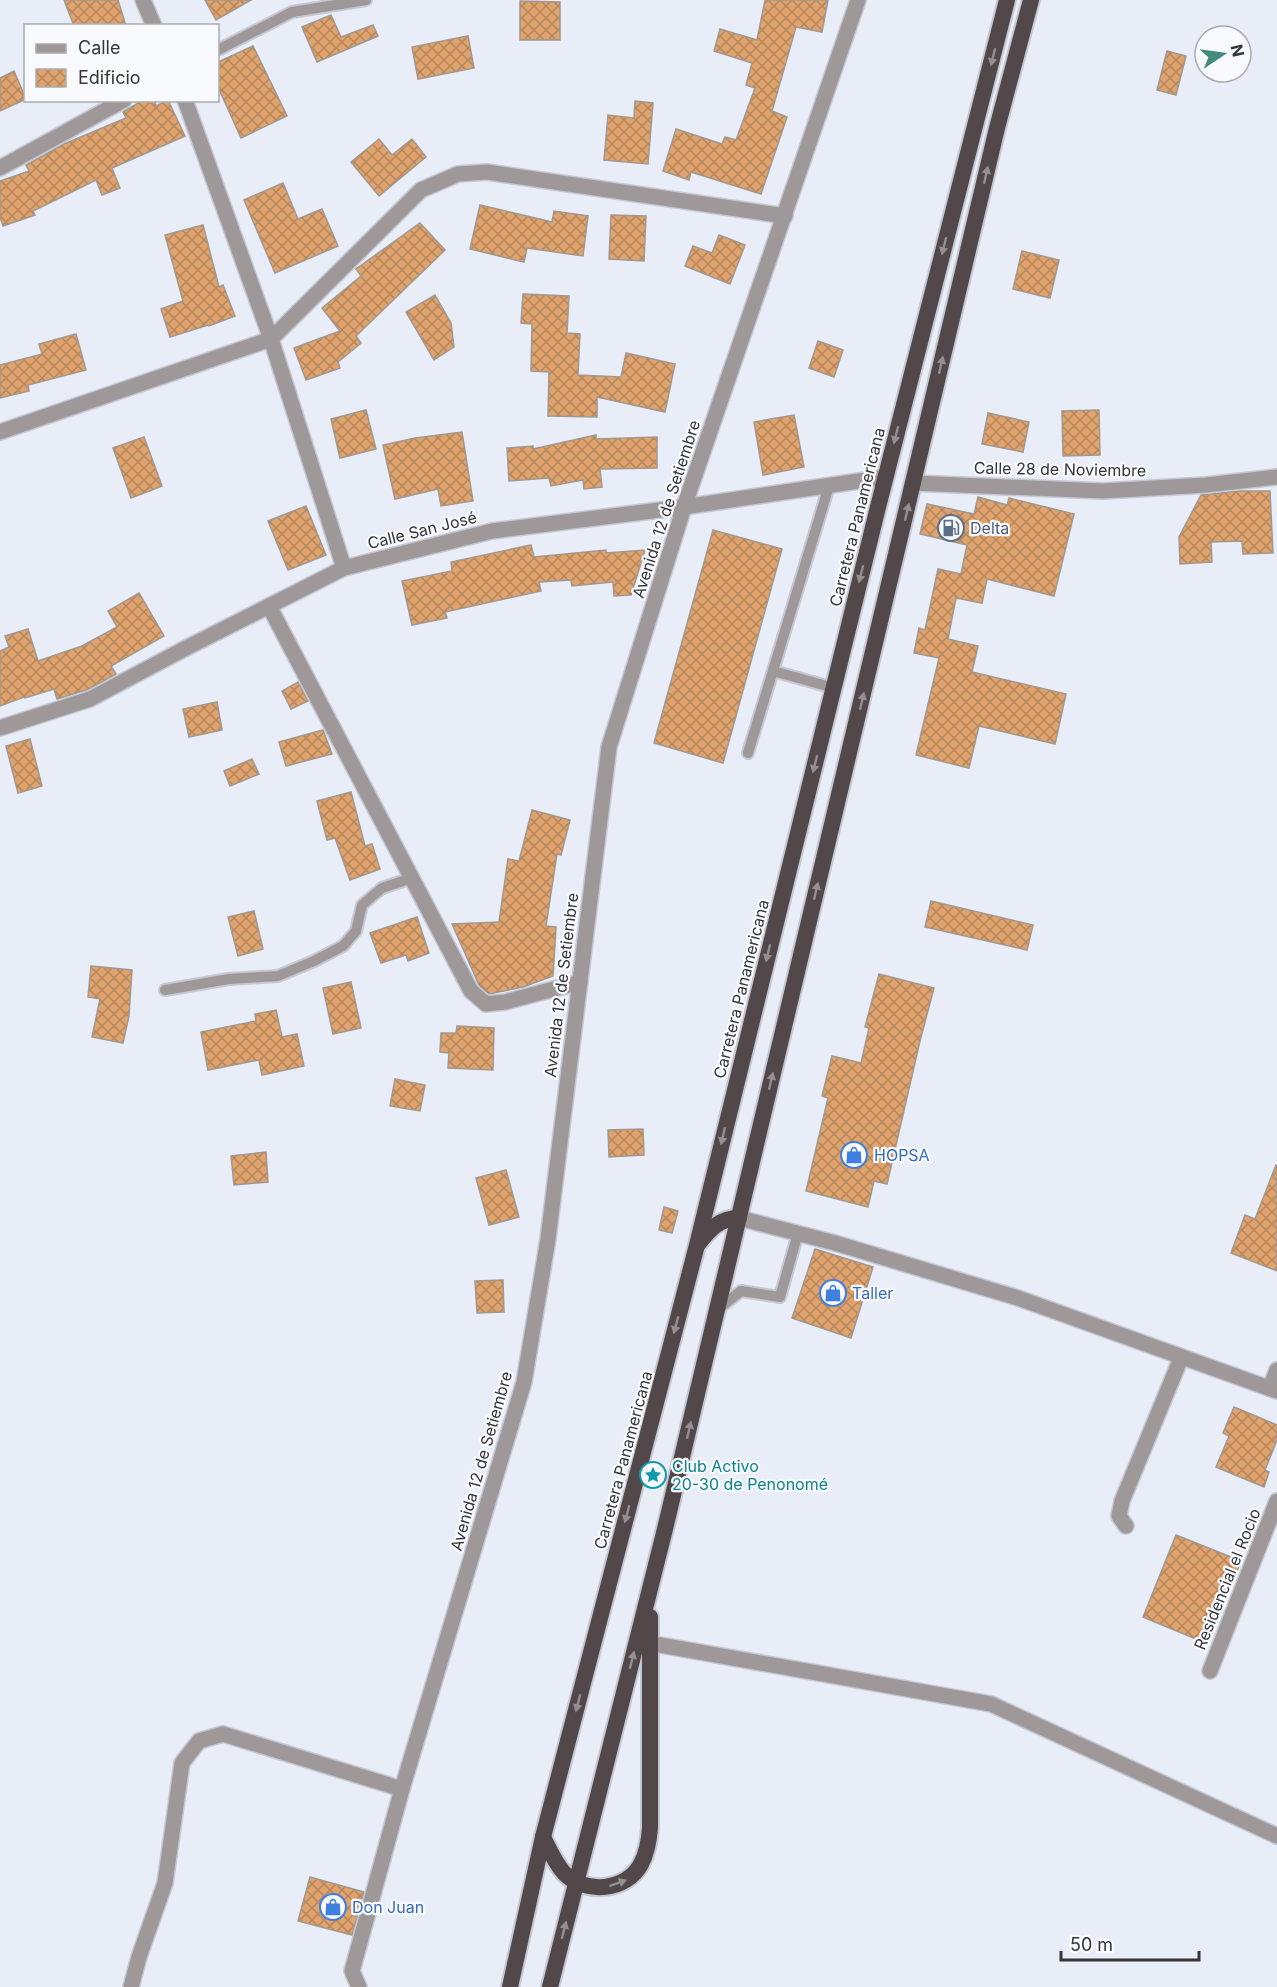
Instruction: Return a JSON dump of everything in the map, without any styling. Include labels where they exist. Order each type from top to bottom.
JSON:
[{"type":"highway","name":"Carretera Panamericana","points":[[510,1987],[543,1837],[697,1245],[877,512],[1007,0]]},
{"type":"highway","points":[[550,1987],[665,1529],[997,128],[1031,0]]},
{"type":"highway","points":[[877,512],[894,489],[913,483]]},
{"type":"highway","points":[[697,1245],[718,1222],[728,1218],[739,1218]]},
{"type":"highway","points":[[543,1837],[565,1874],[576,1882],[598,1887],[621,1884],[634,1874],[646,1855],[650,1828],[651,1578]]},
{"type":"street","points":[[143,0],[153,24]]},
{"type":"street","name":"Avenida 12 de Setiembre","points":[[359,1987],[352,1971],[402,1789],[524,1382],[548,1239],[609,747],[684,507],[858,0]]},
{"type":"street","points":[[0,168],[120,102]]},
{"type":"street","points":[[186,102],[271,339],[344,568]]},
{"type":"street","points":[[0,432],[271,339],[422,190],[458,174],[487,172],[785,216]]},
{"type":"street","name":"Calle San José","points":[[0,728],[90,699],[344,568],[492,531],[684,507],[886,477]]},
{"type":"street","name":"Calle 28 de Noviembre","points":[[913,483],[1103,491],[1206,485],[1277,477]]},
{"type":"street","points":[[269,606],[471,991],[486,1004],[505,1002],[580,982]]},
{"type":"street","points":[[739,1218],[798,1233],[1018,1298],[1273,1389],[1277,1370]]},
{"type":"street","points":[[1126,1526],[1119,1516],[1122,1501],[1181,1358]]},
{"type":"street","name":"Residencial el Rocio","points":[[1209,1671],[1277,1501]]},
{"type":"street","points":[[649,1642],[991,1704],[1277,1836]]},
{"type":"street","points":[[131,1987],[165,1883],[182,1763],[199,1741],[223,1734],[402,1789]]},
{"type":"lane","points":[[219,49],[292,12],[366,0]]},
{"type":"lane","points":[[748,753],[829,486]]},
{"type":"lane","points":[[773,671],[834,688]]},
{"type":"lane","points":[[165,990],[229,980],[278,976],[314,961],[343,946],[357,931],[362,905],[382,888],[412,878]]},
{"type":"lane","points":[[717,1310],[741,1291],[780,1297],[798,1233]]},
{"type":"building","points":[[64,0],[118,0],[125,24],[73,24]]},
{"type":"building","points":[[205,0],[251,0],[216,20]]},
{"type":"building","points":[[765,0],[828,0],[822,32],[796,27],[772,111],[787,117],[761,194],[691,172],[689,180],[663,171],[676,129],[722,144],[725,137],[736,140],[755,88],[746,85],[752,63],[714,51],[720,29],[757,40]]},
{"type":"building","points":[[520,1],[560,2],[560,40],[520,40]]},
{"type":"building","points":[[331,15],[341,37],[373,25],[378,36],[317,62],[302,27]]},
{"type":"building","points":[[468,36],[474,68],[418,79],[412,47]]},
{"type":"building","points":[[253,46],[287,116],[241,138],[219,89],[219,62]]},
{"type":"building","points":[[1167,51],[1186,56],[1176,95],[1157,90]]},
{"type":"building","points":[[14,71],[24,94],[24,100],[0,111],[0,78]]},
{"type":"building","points":[[635,101],[653,103],[648,164],[604,160],[608,115],[634,118]]},
{"type":"building","points":[[140,102],[155,102],[156,106],[169,102],[185,136],[112,168],[120,188],[102,195],[96,180],[33,211],[35,215],[3,226],[0,217],[0,181],[29,171],[26,165],[64,144],[126,118],[123,112]]},
{"type":"building","points":[[379,139],[392,155],[412,139],[426,157],[379,196],[351,162]]},
{"type":"building","points":[[283,183],[298,219],[322,209],[338,246],[275,273],[244,200]]},
{"type":"building","points":[[480,205],[552,222],[554,211],[588,216],[583,256],[527,248],[524,262],[470,249]]},
{"type":"building","points":[[611,215],[646,216],[644,261],[609,259]]},
{"type":"building","points":[[420,223],[445,250],[356,336],[361,343],[338,362],[340,368],[306,380],[294,348],[340,331],[322,308],[361,276],[356,269]]},
{"type":"building","points":[[203,225],[219,287],[223,285],[235,316],[170,337],[161,309],[183,301],[165,235]]},
{"type":"building","points":[[719,235],[745,245],[730,284],[685,266],[693,246],[712,253]]},
{"type":"building","points":[[1022,251],[1059,260],[1050,298],[1013,289]]},
{"type":"building","points":[[523,294],[569,296],[567,333],[580,334],[578,375],[621,377],[626,353],[675,364],[665,412],[597,397],[597,417],[548,416],[549,372],[531,371],[532,324],[521,323]]},
{"type":"building","points":[[435,295],[451,323],[454,347],[434,360],[406,312]]},
{"type":"building","points":[[76,334],[86,370],[28,385],[29,391],[0,398],[0,365],[42,354],[39,344]]},
{"type":"building","points":[[818,341],[843,350],[834,377],[809,368]]},
{"type":"building","points":[[366,410],[376,449],[340,458],[331,419]]},
{"type":"building","points":[[1099,410],[1100,455],[1063,456],[1062,411]]},
{"type":"building","points":[[988,413],[1029,422],[1023,452],[982,444]]},
{"type":"building","points":[[794,415],[804,467],[763,475],[754,422]]},
{"type":"building","points":[[462,432],[473,501],[441,506],[438,489],[395,499],[383,445]]},
{"type":"building","points":[[596,435],[596,439],[657,437],[657,468],[600,469],[602,487],[584,489],[583,480],[551,486],[549,478],[509,481],[507,448],[533,446],[533,449]]},
{"type":"building","points":[[144,437],[162,486],[131,498],[113,448]]},
{"type":"building","points":[[1270,491],[1273,553],[1243,554],[1242,541],[1211,542],[1212,562],[1180,564],[1179,537],[1201,495]]},
{"type":"building","points":[[978,497],[1007,505],[1009,498],[1074,514],[1054,596],[987,579],[982,603],[956,598],[948,639],[978,646],[972,672],[1066,694],[1055,744],[979,726],[969,768],[916,755],[939,658],[914,653],[919,628],[925,630],[938,569],[961,574],[967,545],[920,534],[927,504],[974,514]]},
{"type":"building","points":[[306,506],[326,555],[288,570],[268,521]]},
{"type":"building","points":[[713,530],[782,549],[723,763],[654,743]]},
{"type":"building","points":[[531,545],[534,557],[606,550],[606,553],[645,550],[631,595],[614,596],[613,582],[572,586],[571,580],[539,582],[541,591],[445,612],[447,618],[412,625],[402,581],[452,571],[451,562]]},
{"type":"building","points":[[139,593],[164,636],[111,666],[116,674],[89,689],[57,699],[54,689],[0,706],[0,651],[9,647],[5,636],[28,629],[38,661],[82,646],[117,627],[108,611]]},
{"type":"building","points":[[298,682],[308,701],[291,709],[282,691]]},
{"type":"building","points":[[217,702],[222,730],[189,737],[183,709]]},
{"type":"building","points":[[323,730],[332,754],[286,766],[279,742]]},
{"type":"building","points":[[30,739],[42,786],[18,793],[6,746]]},
{"type":"building","points":[[252,759],[259,774],[230,786],[224,771]]},
{"type":"building","points":[[351,792],[365,846],[372,844],[380,869],[350,880],[335,838],[327,840],[317,801]]},
{"type":"building","points":[[532,810],[570,820],[561,855],[557,854],[546,926],[556,927],[553,976],[523,987],[489,994],[479,985],[452,924],[499,922],[508,859],[519,861]]},
{"type":"building","points":[[931,901],[1033,925],[1027,950],[925,927]]},
{"type":"building","points":[[254,911],[263,949],[238,956],[228,917]]},
{"type":"building","points":[[417,917],[429,953],[408,961],[406,955],[381,963],[370,933]]},
{"type":"building","points":[[91,966],[132,970],[129,1016],[123,1043],[92,1037],[100,999],[88,997]]},
{"type":"building","points":[[879,974],[934,988],[887,1184],[874,1181],[868,1207],[806,1191],[828,1098],[822,1096],[832,1056],[861,1063],[869,1028],[865,1027]]},
{"type":"building","points":[[351,982],[361,1028],[333,1034],[323,988]]},
{"type":"building","points":[[276,1010],[282,1037],[297,1034],[304,1066],[262,1075],[259,1060],[208,1070],[201,1032],[256,1021],[255,1014]]},
{"type":"building","points":[[457,1026],[494,1028],[493,1070],[448,1068],[449,1053],[440,1052],[441,1033],[456,1033]]},
{"type":"building","points":[[395,1079],[425,1085],[420,1111],[390,1106]]},
{"type":"building","points":[[643,1129],[644,1155],[609,1157],[608,1130]]},
{"type":"building","points":[[266,1152],[268,1182],[234,1185],[231,1156]]},
{"type":"building","points":[[1276,1165],[1277,1271],[1231,1253],[1245,1215],[1255,1219]]},
{"type":"building","points":[[506,1170],[519,1217],[489,1225],[476,1178]]},
{"type":"building","points":[[664,1207],[678,1211],[672,1233],[659,1230]]},
{"type":"building","name":"Taller","points":[[815,1249],[873,1267],[851,1338],[792,1318]]},
{"type":"building","points":[[503,1280],[504,1312],[477,1313],[475,1281]]},
{"type":"building","points":[[1234,1407],[1277,1425],[1277,1440],[1265,1470],[1269,1472],[1264,1487],[1216,1467],[1229,1436],[1223,1433]]},
{"type":"building","points":[[1176,1535],[1241,1561],[1208,1644],[1143,1617]]},
{"type":"building","name":"Don Juan","points":[[310,1877],[364,1892],[352,1935],[298,1921]]},
{"type":"place","name":"Delta","points":[[951,528]]},
{"type":"place","name":"HOPSA","points":[[854,1155]]},
{"type":"place","name":"Taller","points":[[833,1293]]},
{"type":"place","name":"Club Activo 20-30 de Penonomé","points":[[653,1475]]},
{"type":"place","name":"Don Juan","points":[[333,1907]]}]
